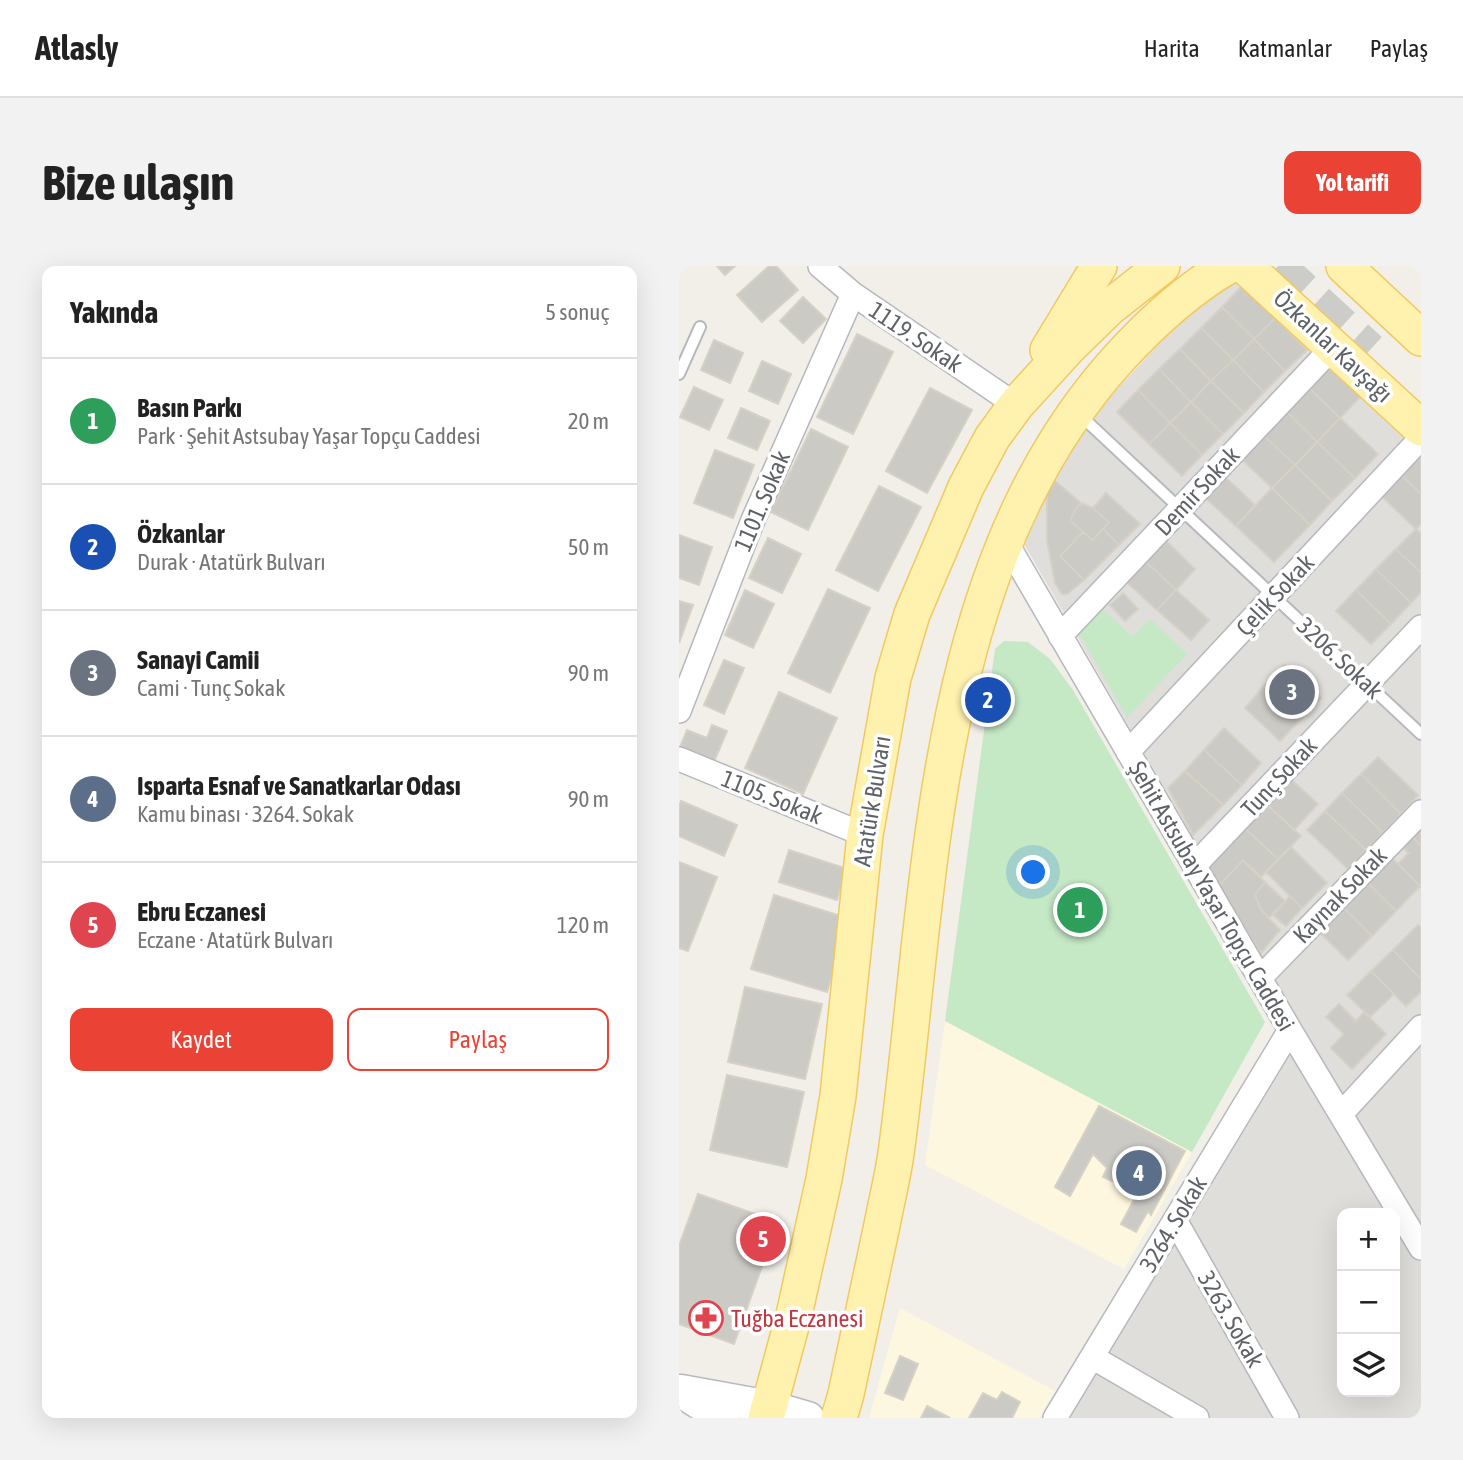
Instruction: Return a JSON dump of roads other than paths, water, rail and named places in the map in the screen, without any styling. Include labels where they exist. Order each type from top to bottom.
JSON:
[{"type":"main road","points":[[1016,405],[1098,266]]},
{"type":"main road","name":"Atatürk Bulvarı","points":[[768,1412],[794,1315],[824,1179],[838,1096],[865,835],[893,678],[912,614],[966,486],[992,438],[1016,405],[1068,348],[1110,307],[1162,266]]},
{"type":"main road","points":[[839,1418],[897,1150],[933,845],[953,715],[971,646],[1006,542],[1038,472],[1076,411],[1107,371],[1191,290],[1228,266]]},
{"type":"main road","name":"Özkanlar Kavşağı","points":[[1245,266],[1421,428]]},
{"type":"main road","points":[[1344,266],[1421,338]]},
{"type":"main road","points":[[1421,367],[1378,341],[1421,397]]},
{"type":"street","name":"1119. Sokak","points":[[820,266],[853,294],[1016,405]]},
{"type":"street","name":"1101. Sokak","points":[[679,711],[753,520],[853,294]]},
{"type":"street","name":"Demir Sokak","points":[[1060,636],[1334,346]]},
{"type":"street","name":"Çelik Sokak","points":[[1128,752],[1421,438]]},
{"type":"street","name":"Şehit Astsubay Yaşar Topçu Caddesi","points":[[1006,542],[1290,1030],[1421,1248]]},
{"type":"street","name":"Tunç Sokak","points":[[1194,866],[1421,627]]},
{"type":"street","name":"1105. Sokak","points":[[679,759],[865,835]]},
{"type":"street","name":"Kaynak Sokak","points":[[1260,978],[1421,811]]},
{"type":"street","points":[[1341,1114],[1421,1027]]},
{"type":"street","name":"3264. Sokak","points":[[1055,1418],[1290,1030]]},
{"type":"street","name":"3263. Sokak","points":[[1175,1220],[1287,1418]]},
{"type":"street","points":[[1092,1357],[1197,1418]]},
{"type":"street","points":[[680,1391],[768,1412],[808,1418]]},
{"type":"street","points":[[680,1391],[723,1418]]},
{"type":"lane","points":[[679,374],[700,327]]},
{"type":"lane","name":"3206. Sokak","points":[[1076,411],[1421,734]]},
{"type":"tunnel","points":[[1278,266],[1370,350]]},
{"type":"place","name":"Sanayi Camii","points":[[1292,692]]},
{"type":"place","name":"Özkanlar","points":[[988,700]]},
{"type":"place","name":"Basın Parkı","points":[[1080,910]]},
{"type":"place","name":"Isparta Esnaf ve Sanatkarlar Odası","points":[[1139,1173]]},
{"type":"place","name":"Ebru Eczanesi","points":[[763,1239]]},
{"type":"place","name":"Tuğba Eczanesi","points":[[706,1318]]}]
